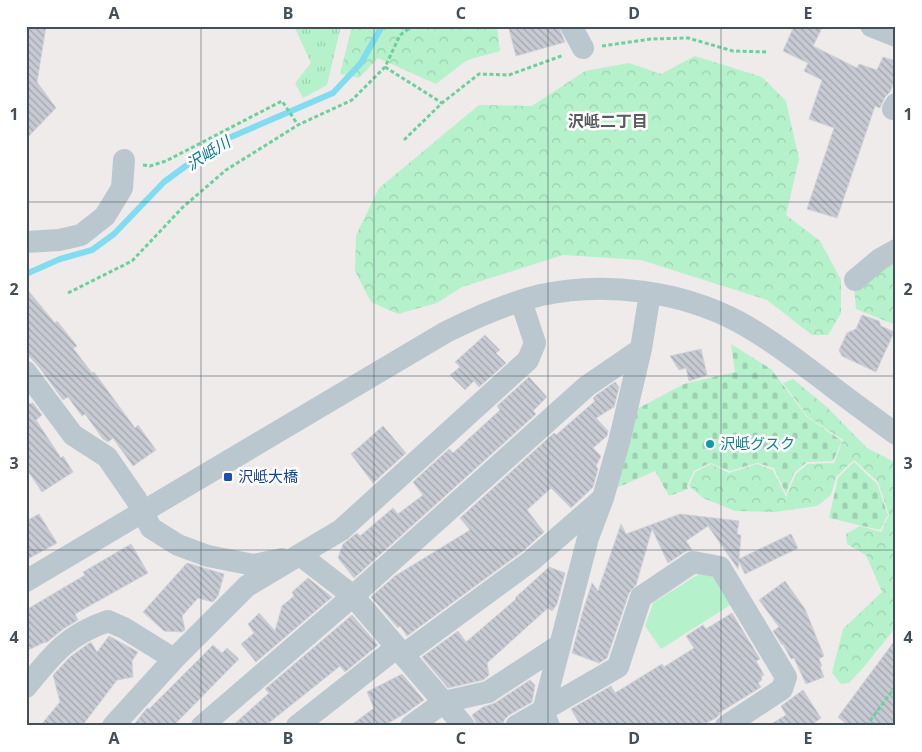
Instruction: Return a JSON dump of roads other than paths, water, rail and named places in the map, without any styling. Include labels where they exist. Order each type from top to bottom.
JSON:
[{"type":"street","points":[[571,26],[583,48]]},
{"type":"street","points":[[871,26],[896,36]]},
{"type":"street","points":[[26,242],[59,240],[82,235],[105,216],[122,188],[124,160]]},
{"type":"street","points":[[855,280],[880,259],[896,250]]},
{"type":"street","points":[[26,581],[401,358],[468,321],[541,295],[612,289],[650,293],[694,303],[716,311],[739,322],[791,355],[896,434]]},
{"type":"street","points":[[546,718],[560,645],[588,538],[603,498],[619,442],[641,349],[650,293]]},
{"type":"street","points":[[113,726],[174,659],[247,586],[341,530],[528,360],[535,343],[521,301]]},
{"type":"street","points":[[202,726],[353,596],[587,386],[641,349]]},
{"type":"street","points":[[26,372],[73,435],[107,458],[136,499],[150,528],[178,545],[208,556],[254,565],[300,555],[353,596],[464,726]]},
{"type":"street","points":[[297,726],[531,561],[603,498]]},
{"type":"street","points":[[516,726],[546,718],[618,666],[641,597],[693,562],[720,567],[786,677],[782,689],[751,719],[726,726]]},
{"type":"street","points":[[26,686],[53,654],[77,634],[108,621],[124,628],[174,659]]},
{"type":"street","points":[[411,726],[444,702],[488,692],[560,645]]},
{"type":"waterway","name":"沢岻川","points":[[26,274],[60,259],[92,250],[114,234],[164,182],[217,143],[333,93],[361,63],[382,26]]},
{"type":"place","name":"沢岻グスク","points":[[710,444]]},
{"type":"place","name":"沢岻大橋","points":[[228,477]]},
{"type":"district","name":"沢岻二丁目","points":[[608,121]]}]
